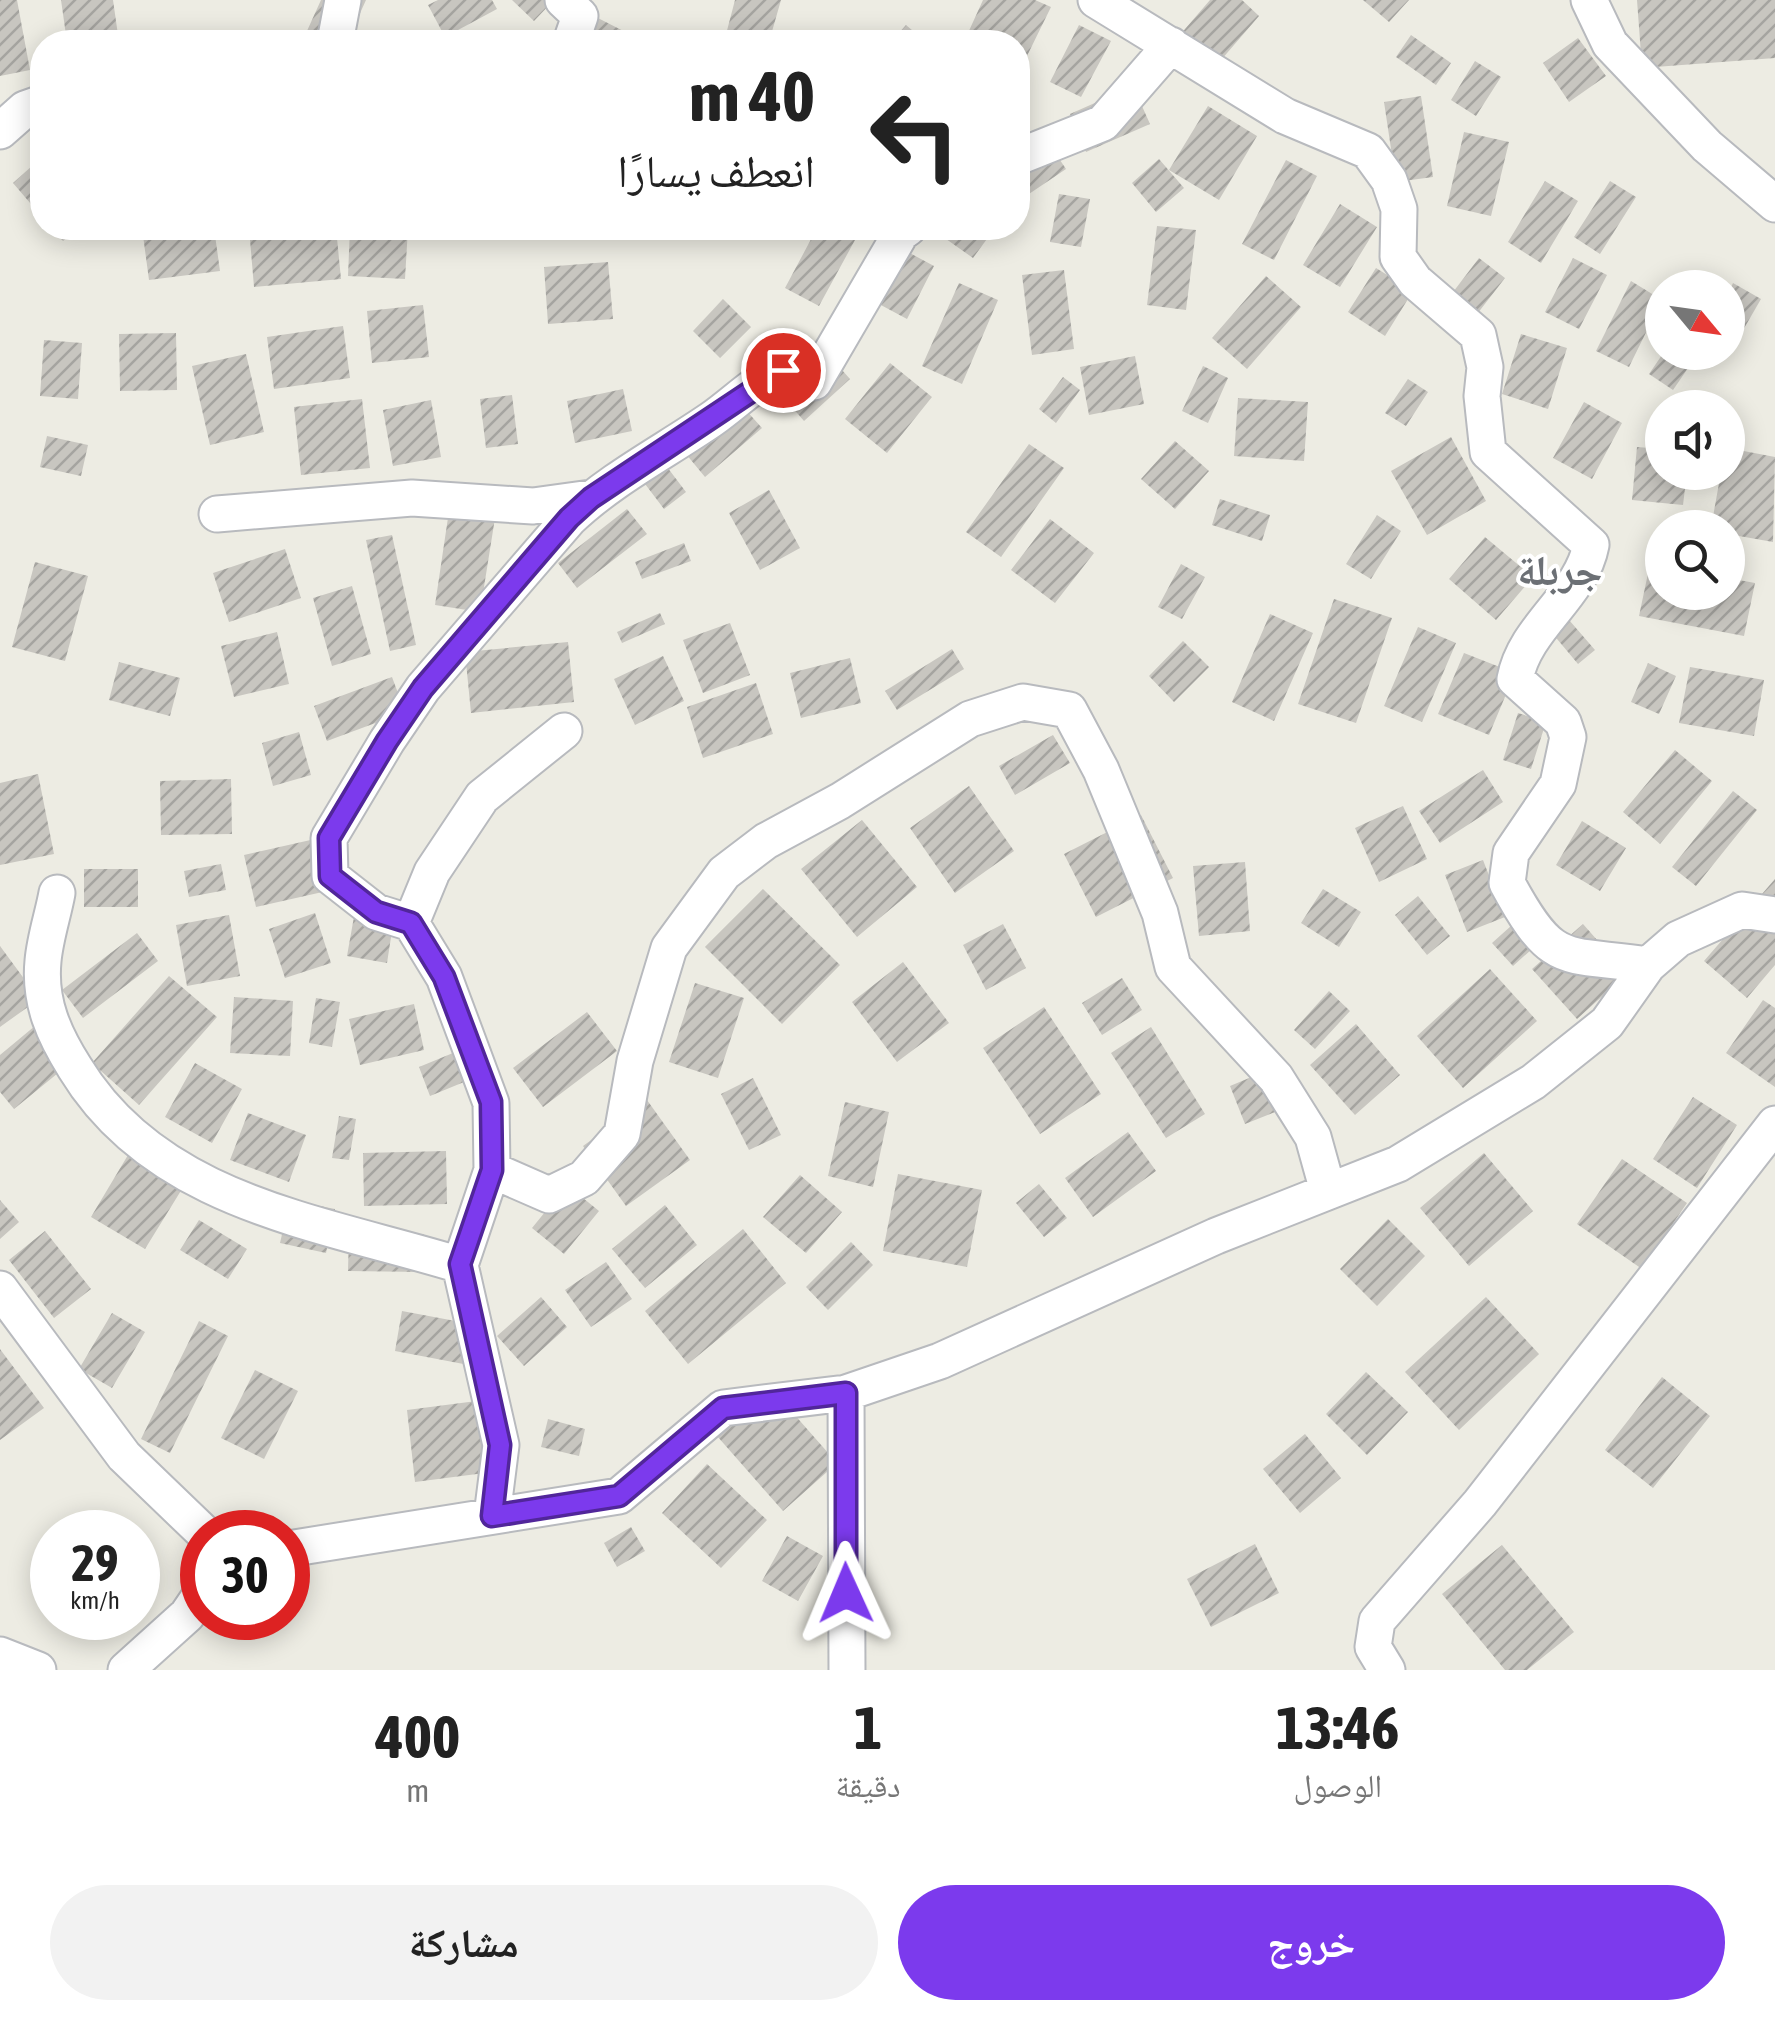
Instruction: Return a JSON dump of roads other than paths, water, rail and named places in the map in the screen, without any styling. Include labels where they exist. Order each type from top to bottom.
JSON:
[{"type":"street","points":[[337,30],[343,0]]},
{"type":"street","points":[[563,0],[580,16],[575,30]]},
{"type":"street","points":[[1096,0],[1285,116],[1368,152],[1390,180],[1399,210],[1398,257],[1416,281],[1478,335],[1485,367],[1482,396],[1488,452],[1590,545],[1587,568],[1518,659],[1514,679],[1562,722],[1568,736],[1558,784],[1511,853],[1507,884],[1551,948],[1574,958],[1648,965]]},
{"type":"street","points":[[1589,0],[1610,44],[1706,146],[1775,204]]},
{"type":"street","points":[[1030,152],[1103,123],[1171,45]]},
{"type":"street","points":[[0,131],[30,107]]},
{"type":"street","points":[[492,1516],[500,1445],[460,1264],[492,1170],[491,1102],[444,977],[411,923],[376,912],[330,876],[329,838],[423,688],[591,498],[715,417],[766,377],[783,370],[814,382],[896,240]]},
{"type":"street","points":[[217,514],[412,498],[533,506],[591,498]]},
{"type":"street","points":[[492,1170],[549,1195],[584,1178],[622,1134],[635,1060],[669,948],[724,873],[766,841],[840,802],[970,719],[1023,702],[1069,710],[1102,770],[1160,913],[1174,967],[1276,1078],[1313,1137],[1328,1191]]},
{"type":"street","points":[[411,923],[432,872],[482,797],[564,732]]},
{"type":"street","points":[[57,893],[42,962],[50,1027],[95,1102],[160,1162],[230,1198],[460,1264]]},
{"type":"street","points":[[310,1545],[619,1496],[723,1408],[846,1393],[940,1361],[1216,1236],[1398,1164],[1532,1082],[1607,1023],[1648,965],[1678,938],[1742,910],[1775,915]]},
{"type":"street","points":[[1387,1670],[1373,1647],[1376,1621],[1480,1503],[1775,1124]]},
{"type":"street","points":[[0,1289],[124,1456],[180,1510]]},
{"type":"street","points":[[846,1393],[847,1670]]},
{"type":"street","points":[[126,1670],[180,1622]]},
{"type":"street","points":[[0,1656],[38,1670]]},
{"type":"district","name":"جربلة","points":[[1560,570]]}]
